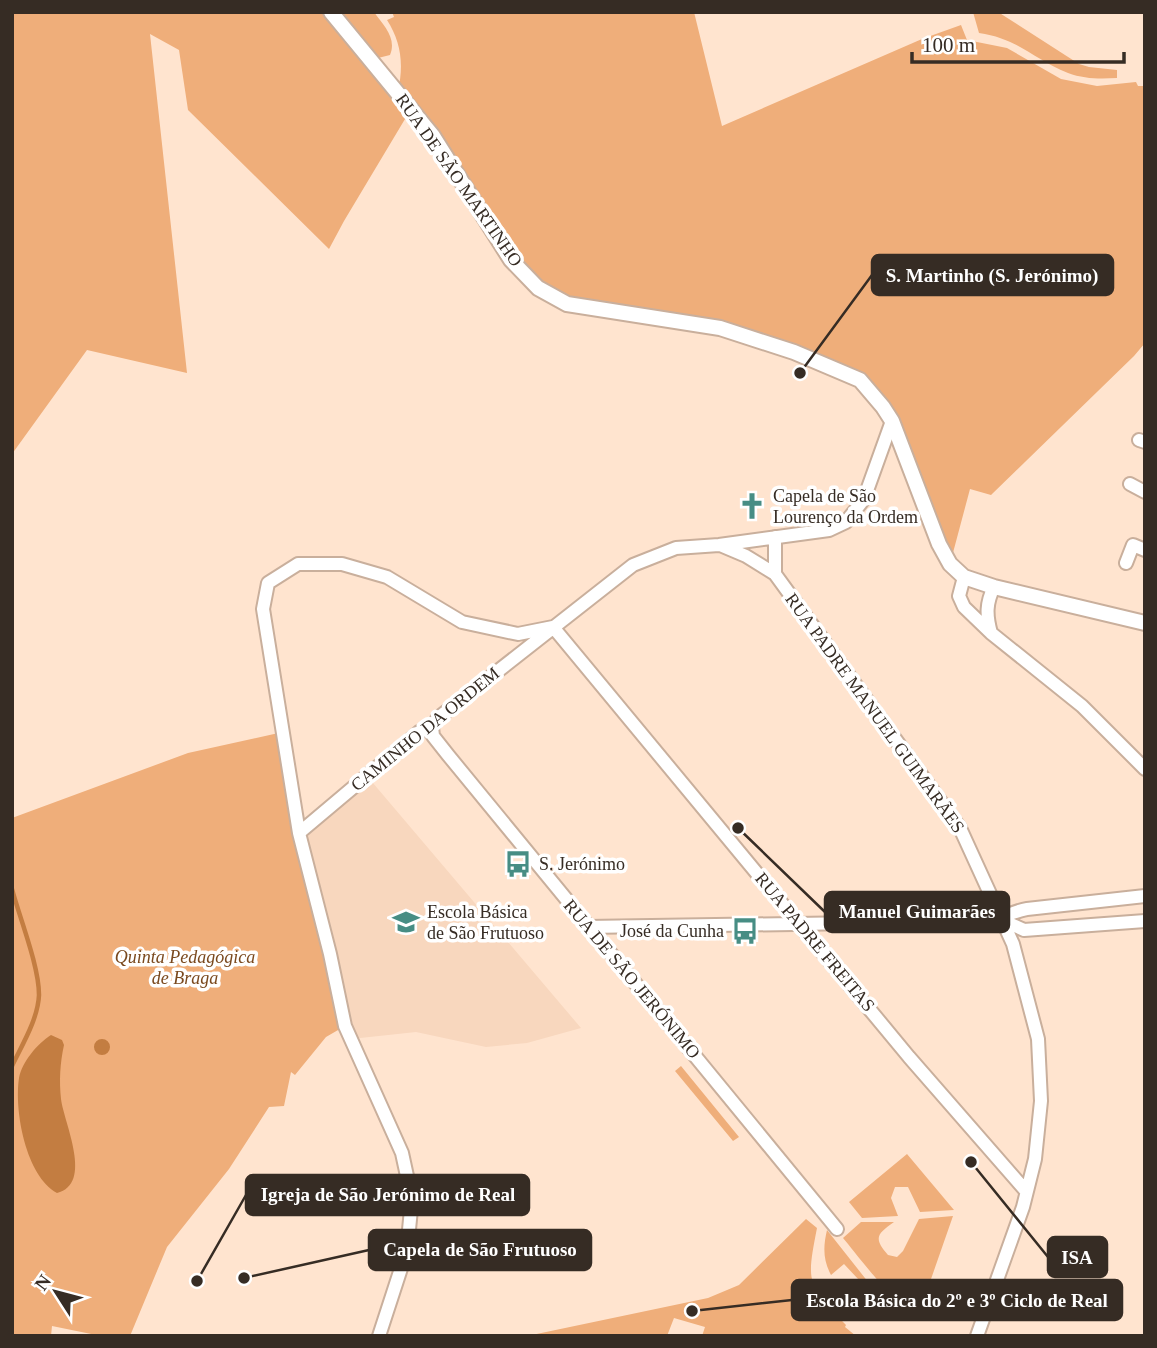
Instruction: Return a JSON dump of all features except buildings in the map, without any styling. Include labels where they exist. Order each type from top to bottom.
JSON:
[{"type":"street","name":"RUA DE SÃO MARTINHO","points":[[331,12],[433,136],[512,260],[538,288],[567,304],[720,328],[794,352],[860,380],[892,421],[939,544],[950,564],[964,577]]},
{"type":"street","name":"CAMINHO DA ORDEM","points":[[299,833],[419,732],[432,727],[438,718],[633,565],[676,548],[829,530],[846,522],[864,499],[892,421]]},
{"type":"street","points":[[1130,484],[1145,492]]},
{"type":"street","name":"RUA PADRE MANUEL GUIMARÃES","points":[[775,537],[775,574]]},
{"type":"street","name":"RUA PADRE MANUEL GUIMARÃES","points":[[719,545],[746,556],[775,574],[960,828],[1013,944],[1038,1039],[1041,1101],[1035,1159],[1023,1207],[977,1336]]},
{"type":"street","points":[[1126,563],[1133,545],[1145,550]]},
{"type":"street","name":"CAMINHO DA ORDEM","points":[[299,833],[263,609],[268,583],[298,564],[342,564],[387,577],[462,622],[517,634],[553,627]]},
{"type":"street","points":[[1145,623],[994,587],[964,577],[959,596],[964,607],[991,633],[1082,706],[1145,769]]},
{"type":"street","points":[[991,633],[986,612],[994,587]]},
{"type":"street","name":"RUA PADRE FREITAS","points":[[553,627],[909,1057],[1026,1191]]},
{"type":"street","name":"RUA DE SÃO JERÓNIMO","points":[[432,727],[433,736],[587,927],[837,1229]]},
{"type":"street","points":[[299,833],[330,954],[345,1026],[402,1153],[412,1199],[407,1250],[379,1336]]},
{"type":"street","points":[[1002,920],[1019,910],[1145,896]]},
{"type":"street","points":[[587,927],[1002,920],[1024,930],[1145,921]]},
{"type":"shaded area","name":"Escola Básica de São Frutuoso","points":[[367,776],[581,1028],[527,1043],[486,1047],[416,1032],[351,1039],[299,833]]},
{"type":"shaded area","points":[[51,1035],[62,1040],[64,1045],[60,1072],[61,1099],[75,1166],[74,1178],[68,1187],[57,1193],[46,1185],[30,1158],[24,1142],[18,1108],[19,1078],[23,1066],[36,1048]]},
{"type":"shaded area","points":[[99,1039],[105,1039],[110,1047],[108,1053],[99,1055],[94,1050],[94,1044]]},
{"type":"green space","points":[[12,12],[331,12],[398,91],[400,54],[387,20],[394,17],[392,12],[694,12],[722,126],[922,39],[961,25],[967,40],[1007,48],[1061,79],[1097,86],[1136,82],[1138,86],[1145,86],[1145,343],[991,495],[970,489],[950,564],[902,443],[860,380],[720,328],[603,311],[538,288],[411,109],[329,249],[188,110],[179,50],[150,34],[187,373],[87,350],[12,454]]},
{"type":"green space","points":[[340,12],[374,12],[391,38],[390,55],[378,58]]},
{"type":"green space","points":[[973,12],[998,12],[1079,64],[1117,70],[1117,78],[1074,75],[1005,40],[979,33]]},
{"type":"green space","name":"Quinta Pedagógica de Braga","points":[[283,732],[345,1026],[326,1037],[295,1075],[291,1072],[284,1106],[269,1107],[229,1169],[167,1247],[130,1336],[101,1336],[52,1326],[51,1336],[12,1336],[12,818],[188,753]]},
{"type":"green space","points":[[681,1066],[739,1137],[733,1141],[675,1071]]},
{"type":"green space","points":[[907,1154],[954,1210],[920,1212],[908,1187],[895,1187],[891,1198],[898,1216],[862,1218],[849,1202]]},
{"type":"green space","points":[[953,1216],[923,1302],[914,1307],[908,1307],[893,1296],[843,1238],[861,1222],[894,1222],[881,1233],[879,1240],[888,1255],[897,1257],[903,1251],[919,1219]]},
{"type":"green space","points":[[806,1219],[817,1228],[811,1261],[813,1282],[823,1300],[856,1336],[702,1336],[705,1327],[674,1318],[667,1336],[527,1336],[708,1298],[739,1285]]},
{"type":"green space","points":[[827,1230],[876,1292],[873,1295],[844,1264],[831,1275],[824,1253]]},
{"type":"waterway","points":[[12,889],[33,957],[39,995],[33,1022],[12,1066]]},
{"type":"place","name":"S. Martinho (S. Jerónimo)","points":[[800,373]]},
{"type":"place","name":"Capela de São Lourenço da Ordem","points":[[752,506]]},
{"type":"place","name":"Manuel Guimarães","points":[[738,828]]},
{"type":"place","name":"S. Jerónimo","points":[[518,864]]},
{"type":"place","name":"Escola Básica de São Frutuoso","points":[[406,922]]},
{"type":"place","name":"José da Cunha","points":[[745,931]]},
{"type":"place","name":"ISA","points":[[971,1162]]},
{"type":"place","name":"Capela de São Frutuoso","points":[[244,1278]]},
{"type":"place","name":"Igreja de São Jerónimo de Real","points":[[197,1281]]},
{"type":"place","name":"Escola Básica do 2º e 3º Ciclo de Real","points":[[692,1311]]}]
